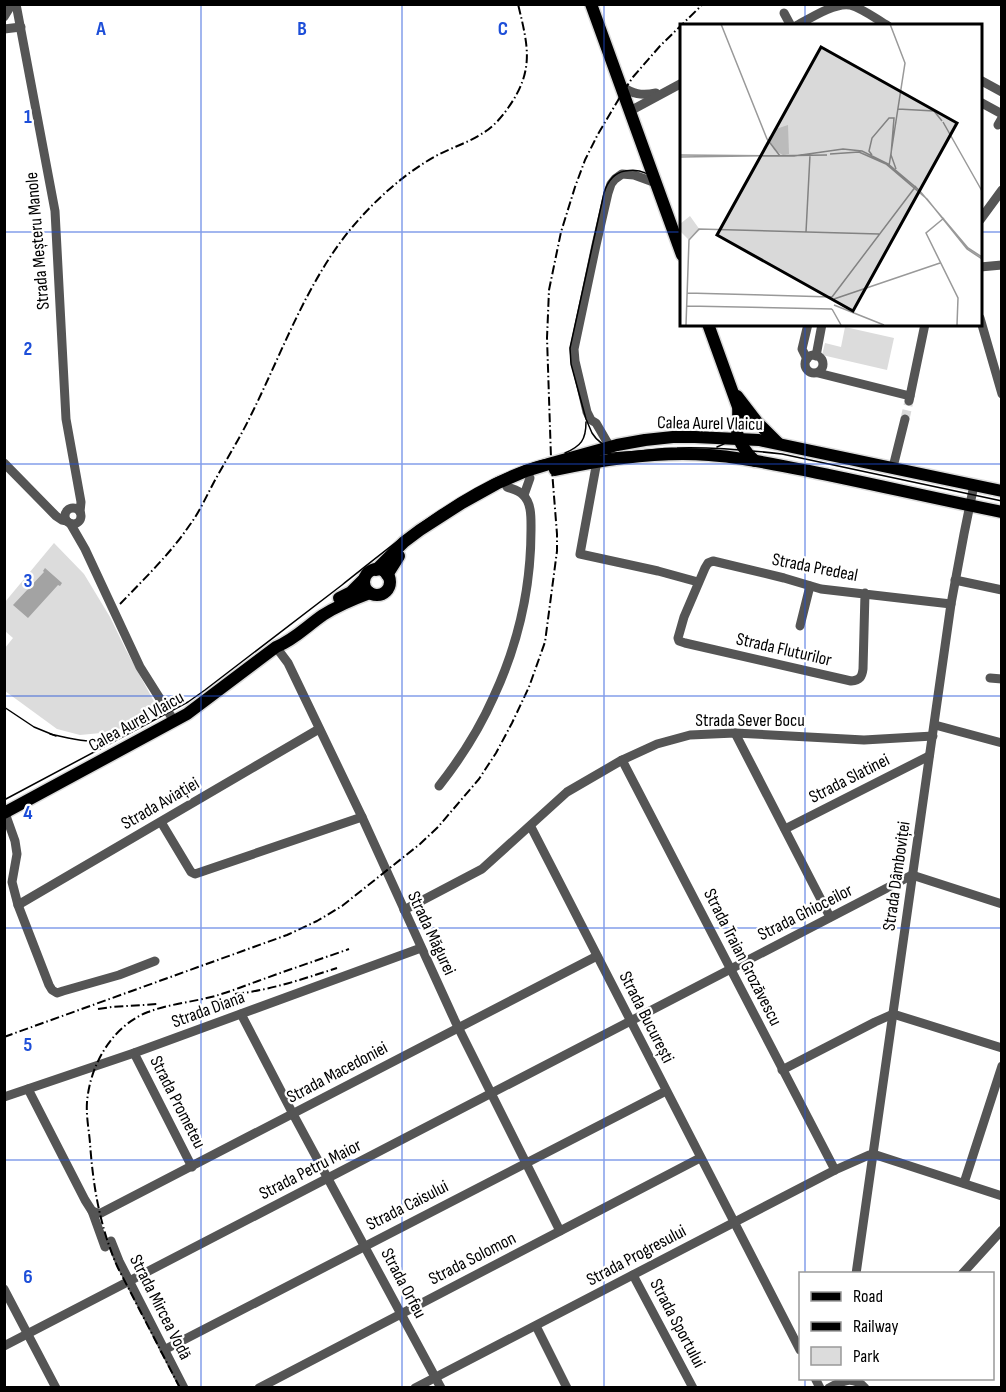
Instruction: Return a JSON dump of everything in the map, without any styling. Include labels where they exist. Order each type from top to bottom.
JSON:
[{"type":"main road","points":[[591,4],[680,249]]},
{"type":"main road","points":[[709,326],[739,414],[737,428],[739,438],[755,461]]},
{"type":"main road","points":[[732,391],[778,443]]},
{"type":"main road","name":"Calea Aurel Vlaicu","points":[[381,572],[404,543],[420,530],[486,489],[525,471],[610,447],[645,440],[674,437],[739,438],[778,443],[1002,491]]},
{"type":"main road","name":"Calea Aurel Vlaicu","points":[[276,647],[278,641],[302,621],[351,592],[370,572],[381,572],[412,545],[454,516],[507,487],[530,478],[552,470],[597,461],[682,454],[730,457],[1002,512]]},
{"type":"main road","name":"Calea Aurel Vlaicu","points":[[5,813],[174,722],[328,612],[370,593],[379,595],[385,592],[389,584],[381,572]]},
{"type":"main road","points":[[364,579],[365,587],[370,593]]},
{"type":"street","points":[[4,17],[14,4]]},
{"type":"street","name":"Strada Meșteru Manole","points":[[14,4],[21,27],[55,211],[66,413],[81,502],[80,516],[85,549]]},
{"type":"street","points":[[800,24],[834,7],[845,5],[862,10],[886,24]]},
{"type":"street","points":[[784,13],[790,24]]},
{"type":"street","points":[[4,29],[21,27]]},
{"type":"street","points":[[982,81],[1002,92]]},
{"type":"street","points":[[630,111],[680,84]]},
{"type":"street","points":[[621,86],[633,93],[643,95],[672,88]]},
{"type":"street","points":[[982,103],[1000,119]]},
{"type":"street","points":[[610,447],[596,423],[592,422],[589,417],[574,350],[608,193],[615,179],[622,174],[634,175],[656,183]]},
{"type":"street","points":[[982,219],[1002,190]]},
{"type":"street","points":[[982,267],[1002,265]]},
{"type":"street","points":[[982,322],[1002,393]]},
{"type":"street","points":[[808,326],[802,349],[812,357],[821,358],[822,369],[818,373]]},
{"type":"street","points":[[821,326],[812,357],[806,364],[811,373],[910,399],[925,326]]},
{"type":"street","points":[[893,467],[905,419]]},
{"type":"street","points":[[597,461],[580,554],[698,582]]},
{"type":"street","points":[[4,463],[51,510],[60,519],[76,523],[80,516],[76,509],[51,510]]},
{"type":"street","points":[[524,495],[530,478]]},
{"type":"street","name":"Strada Dâmboviței","points":[[856,1272],[951,604],[974,485]]},
{"type":"street","points":[[439,786],[465,749],[502,678],[524,605],[530,556],[530,510],[524,495],[507,487]]},
{"type":"street","points":[[79,493],[76,502],[66,516],[68,522],[85,549],[140,667],[174,722]]},
{"type":"street","name":"Strada Predeal","points":[[710,562],[716,561],[810,586],[951,604]]},
{"type":"street","name":"Strada Fluturilor","points":[[710,562],[698,582],[684,617],[678,640],[851,681],[860,679],[862,676],[865,593]]},
{"type":"street","points":[[956,580],[1002,590]]},
{"type":"street","points":[[800,626],[810,586]]},
{"type":"street","name":"Strada Măgurei","points":[[276,647],[288,663],[362,817],[458,1028],[560,1231]]},
{"type":"street","points":[[990,678],[1002,679]]},
{"type":"street","points":[[935,725],[1002,743]]},
{"type":"street","name":"Strada Aviației","points":[[18,905],[319,729]]},
{"type":"street","points":[[735,733],[830,917]]},
{"type":"street","name":"Strada Sever Bocu","points":[[404,909],[482,869],[562,796],[622,759],[672,739],[690,735],[735,733],[864,740],[933,736]]},
{"type":"street","name":"Strada Slatinei","points":[[785,830],[929,756]]},
{"type":"street","name":"Strada Traian Grozăvescu","points":[[622,759],[835,1170]]},
{"type":"street","points":[[5,813],[17,854],[12,885],[44,975],[52,990],[57,993],[119,975],[155,961]]},
{"type":"street","points":[[161,822],[191,872],[195,874],[362,817]]},
{"type":"street","name":"Strada București","points":[[531,826],[700,1158],[799,1346]]},
{"type":"street","points":[[912,875],[1001,900]]},
{"type":"street","name":"Strada Ghioceilor","points":[[630,1021],[912,875]]},
{"type":"street","name":"Strada Diana","points":[[4,1097],[134,1053],[421,948]]},
{"type":"street","name":"Strada Macedoniei","points":[[92,1211],[97,1214],[101,1213],[597,956]]},
{"type":"street","name":"Strada Orfeu","points":[[241,1014],[441,1388]]},
{"type":"street","points":[[782,1070],[893,1014],[1002,1048]]},
{"type":"street","name":"Strada Petru Maior","points":[[4,1346],[630,1021]]},
{"type":"street","name":"Strada Prometeu","points":[[134,1053],[192,1167]]},
{"type":"street","points":[[964,1183],[1002,1066]]},
{"type":"street","points":[[28,1089],[92,1211]]},
{"type":"street","name":"Strada Caisului","points":[[164,1350],[666,1090]]},
{"type":"street","points":[[873,1154],[1002,1196]]},
{"type":"street","name":"Strada Progresului","points":[[415,1388],[835,1170],[873,1154]]},
{"type":"street","name":"Strada Solomon","points":[[259,1388],[700,1158]]},
{"type":"street","name":"Strada Mircea Vodă","points":[[92,1211],[184,1388]]},
{"type":"street","points":[[964,1272],[1002,1230]]},
{"type":"street","name":"Strada Sportului","points":[[633,1275],[693,1388]]},
{"type":"street","points":[[4,1288],[56,1388]]},
{"type":"street","points":[[536,1326],[567,1388]]},
{"type":"street","points":[[829,1388],[845,1380]]},
{"type":"green space","points":[[845,327],[894,338],[887,370],[822,355],[825,343],[841,347]]},
{"type":"green space","points":[[54,543],[84,574],[110,617],[157,707],[156,710],[122,728],[80,735],[57,729],[5,691],[5,648],[13,638],[5,631],[5,602]]},
{"type":"shaded area","points":[[45,568],[62,583],[28,618],[13,605],[44,572]]},
{"type":"tunnel","points":[[905,419],[909,401]]},
{"type":"tram line","points":[[616,450],[602,444],[592,433],[571,364],[570,348],[604,193],[611,179],[621,172],[635,170],[650,176],[665,196],[680,238]]},
{"type":"tram line","points":[[712,326],[744,413],[742,425],[736,434],[728,442],[717,447]]},
{"type":"tram line","points":[[742,400],[769,432],[804,454]]},
{"type":"tram line","points":[[565,453],[582,442],[586,422]]},
{"type":"tram line","points":[[4,800],[188,702],[429,518],[499,476],[537,462],[576,455],[671,448],[743,450],[782,454],[1002,501]]},
{"type":"tram line","points":[[4,707],[34,727],[56,736]]},
{"type":"tram line","points":[[50,734],[88,741],[111,738]]},
{"type":"railway","points":[[120,604],[165,556],[196,516],[247,424],[319,274],[349,231],[399,181],[434,157],[487,131],[508,108],[517,94],[526,69],[526,45],[518,4]]},
{"type":"railway","points":[[683,24],[703,4]]},
{"type":"railway","points":[[4,1037],[287,935],[317,921],[342,906],[420,844],[438,827],[479,779],[512,723],[529,687],[545,642],[557,551],[547,338],[549,290],[561,232],[585,160],[598,134],[633,77],[680,26]]},
{"type":"railway","points":[[180,1388],[118,1268],[98,1207],[87,1112],[89,1088],[98,1061],[105,1048],[124,1027],[135,1018],[148,1012],[220,994],[349,949]]},
{"type":"railway","points":[[235,994],[274,987],[337,968]]},
{"type":"railway","points":[[98,1009],[158,1004]]}]
